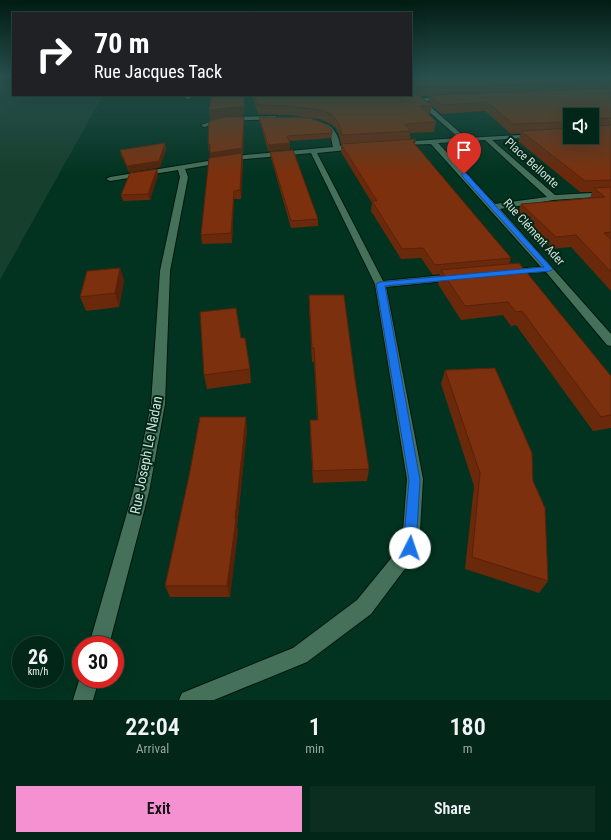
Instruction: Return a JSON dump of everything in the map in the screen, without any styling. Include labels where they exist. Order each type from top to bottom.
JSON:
[{"type":"street","points":[[429,109],[465,140]]},
{"type":"street","points":[[204,125],[225,119],[283,118]]},
{"type":"street","points":[[311,120],[328,126],[336,135],[337,148]]},
{"type":"street","points":[[389,145],[540,135]]},
{"type":"street","name":"Place Bellonte","points":[[486,138],[553,198]]},
{"type":"street","name":"Rue Clément Ader","points":[[433,142],[550,269],[611,342]]},
{"type":"street","points":[[110,179],[245,157],[367,146]]},
{"type":"street","points":[[189,700],[300,655],[364,607],[410,548],[415,480],[380,284],[313,150]]},
{"type":"street","name":"Rue Joseph Le Nadan","points":[[101,636],[141,492],[158,404],[165,271],[184,177],[181,167]]},
{"type":"street","points":[[553,198],[611,194]]},
{"type":"street","name":"Place Bellonte","points":[[494,207],[553,198]]},
{"type":"street","points":[[496,274],[550,269]]},
{"type":"street","points":[[380,284],[465,276]]},
{"type":"street","points":[[83,700],[86,688]]},
{"type":"shaded area","points":[[0,109],[95,109],[0,280]]},
{"type":"building","points":[[310,109],[423,109],[436,122],[405,124],[411,131],[342,135],[336,119],[331,114],[320,110]]},
{"type":"building","points":[[495,109],[563,109],[563,122],[513,124]]},
{"type":"building","points":[[599,109],[611,109],[611,118],[599,119]]},
{"type":"building","points":[[225,117],[244,117],[242,148],[210,153],[210,144],[208,145],[209,121]]},
{"type":"building","points":[[259,117],[310,118],[325,124],[332,130],[332,133],[287,136],[290,143],[268,145]]},
{"type":"building","points":[[611,125],[611,180],[585,181],[521,131],[563,128],[563,144],[599,144],[599,126]]},
{"type":"building","points":[[416,139],[413,142],[511,258],[435,265],[423,248],[402,249],[372,201],[377,201],[341,144]]},
{"type":"building","points":[[165,143],[159,161],[127,166],[120,150]]},
{"type":"building","points":[[293,150],[318,219],[291,221],[270,152]]},
{"type":"building","points":[[242,153],[240,190],[234,191],[231,233],[201,235],[209,158]]},
{"type":"building","points":[[157,169],[148,194],[121,195],[130,173]]},
{"type":"building","points":[[611,187],[611,232],[604,233],[611,239],[611,272],[576,235],[556,237],[521,204],[605,197],[594,188]]},
{"type":"building","points":[[519,263],[611,376],[611,415],[601,417],[522,311],[516,312],[508,302],[465,306],[441,270]]},
{"type":"building","points":[[120,268],[115,293],[80,297],[87,271]]},
{"type":"building","points":[[309,295],[344,295],[369,469],[313,471],[310,420],[318,420]]},
{"type":"building","points":[[236,308],[241,338],[245,338],[250,369],[204,375],[200,312]]},
{"type":"building","points":[[495,368],[532,453],[533,481],[545,508],[548,581],[472,557],[480,473],[445,370]]},
{"type":"building","points":[[200,417],[246,417],[236,519],[227,586],[165,586],[189,476]]},
{"type":"route","points":[[410,548],[415,480],[380,284],[550,269],[464,174]]}]
